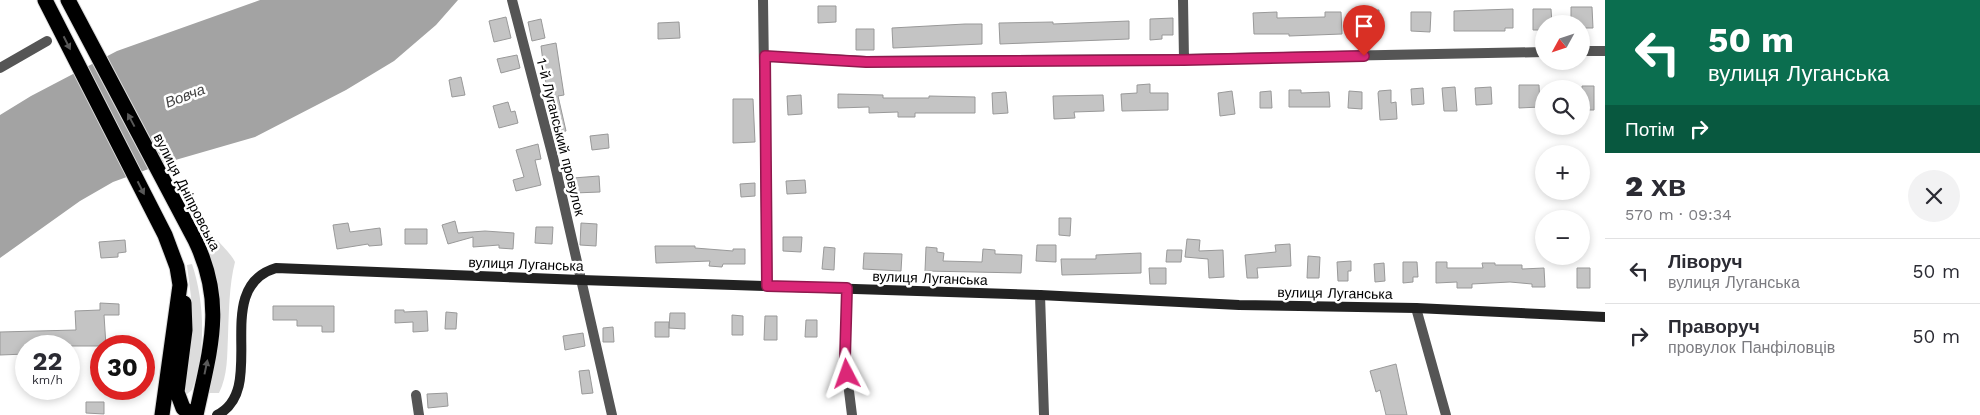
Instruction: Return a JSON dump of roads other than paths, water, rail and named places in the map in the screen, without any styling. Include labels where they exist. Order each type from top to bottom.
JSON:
[{"type":"highway","points":[[45,0],[165,235],[177,267],[186,330],[177,392],[183,408],[192,415]]},
{"type":"highway","name":"вулиця Дніпровська","points":[[68,0],[203,258],[213,293],[211,338],[196,415]]},
{"type":"highway","points":[[162,415],[180,284]]},
{"type":"main road","name":"вулиця Луганська","points":[[217,415],[228,408],[238,388],[243,311],[248,288],[258,276],[267,270],[284,267],[581,280],[1040,295],[1239,305],[1416,308],[1605,317]]},
{"type":"street","name":"1-й Луганський провулок","points":[[512,0],[549,142],[612,415]]},
{"type":"street","points":[[763,0],[767,286]]},
{"type":"street","points":[[1183,0],[1184,60]]},
{"type":"street","points":[[0,68],[48,41]]},
{"type":"street","points":[[1590,51],[1605,51]]},
{"type":"street","points":[[765,56],[866,62],[1184,60],[1535,52]]},
{"type":"street","points":[[847,288],[845,358],[852,415]]},
{"type":"street","points":[[1040,295],[1044,415]]},
{"type":"street","points":[[1416,308],[1446,415]]},
{"type":"street","points":[[416,395],[420,415]]},
{"type":"water","name":"Вовча","points":[[260,0],[458,0],[436,25],[394,61],[346,90],[255,137],[165,163],[113,182],[80,201],[0,258],[0,115],[31,96],[117,51]]}]
